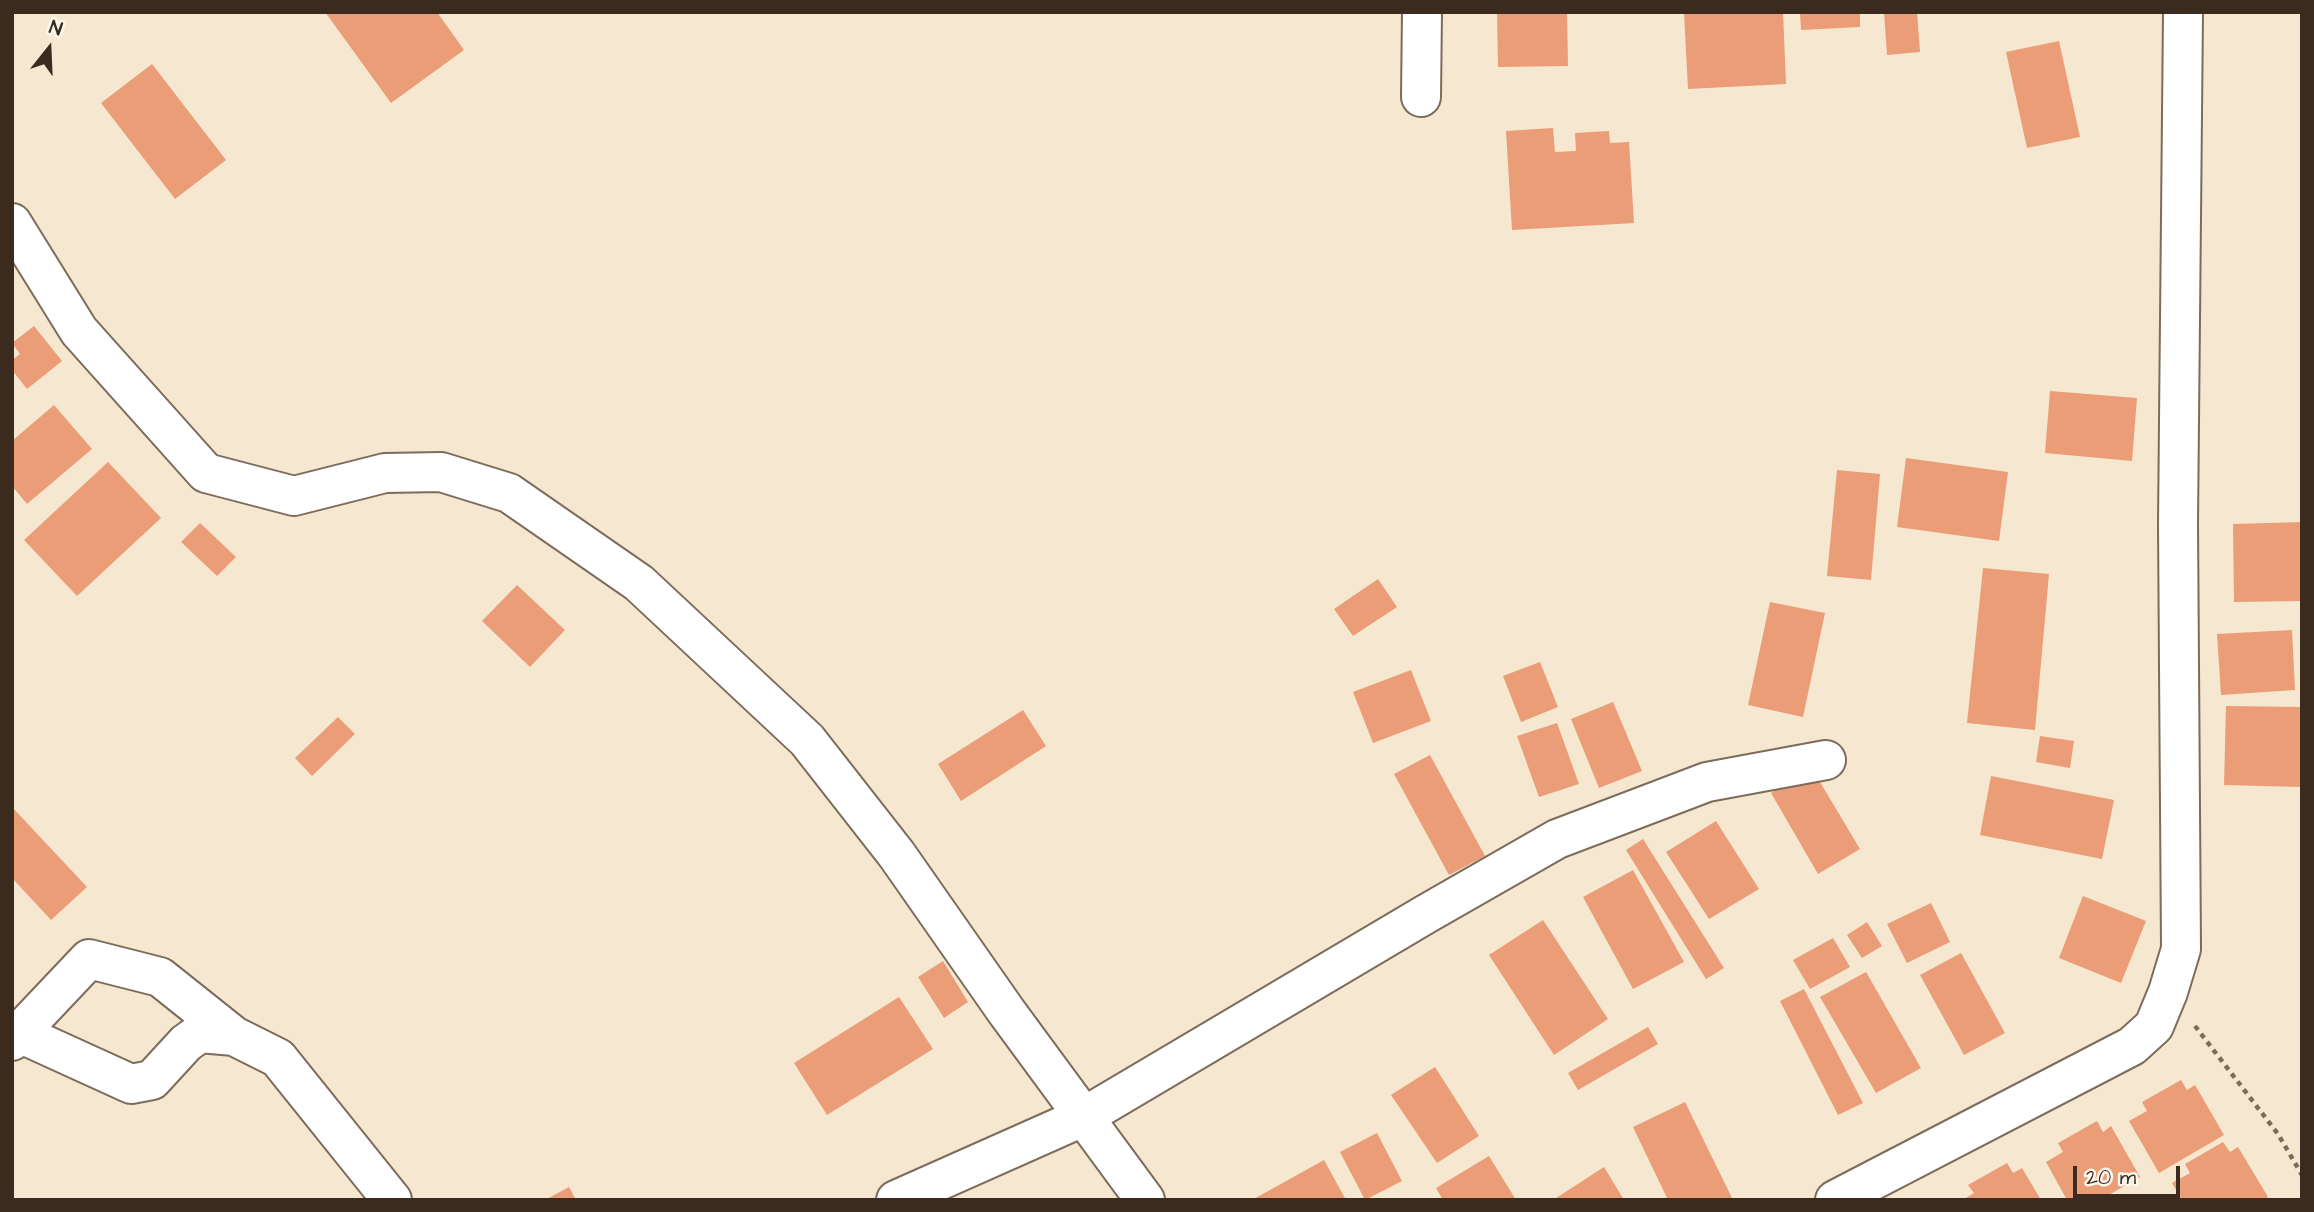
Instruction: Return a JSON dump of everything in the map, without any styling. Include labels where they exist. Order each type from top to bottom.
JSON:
[{"type":"street","points":[[1421,97],[1422,12]]},
{"type":"street","points":[[1835,1200],[2132,1046],[2154,1026],[2168,992],[2180,949],[2178,510],[2183,12]]},
{"type":"street","points":[[12,223],[79,331],[205,473],[295,496],[385,473],[441,472],[509,493],[639,583],[807,740],[897,855],[1006,1011],[1145,1200]]},
{"type":"street","points":[[896,1200],[1085,1116],[1557,839],[1707,782],[1826,760]]},
{"type":"street","points":[[234,1035],[201,1033],[186,1043],[152,1080],[131,1084],[16,1037],[89,959],[160,977],[234,1035],[278,1058],[392,1200]]},
{"type":"path","points":[[2168,992],[2278,1134],[2302,1175]]},
{"type":"building","points":[[325,12],[437,12],[464,50],[391,103]]},
{"type":"building","points":[[1497,12],[1567,12],[1568,66],[1498,67]]},
{"type":"building","points":[[1684,12],[1783,12],[1786,84],[1688,89]]},
{"type":"building","points":[[1800,12],[1860,12],[1860,27],[1801,30]]},
{"type":"building","points":[[1884,12],[1917,12],[1920,52],[1887,55]]},
{"type":"building","points":[[2059,41],[2080,137],[2027,148],[2006,52]]},
{"type":"building","points":[[152,64],[226,160],[175,199],[101,103]]},
{"type":"building","points":[[1553,128],[1555,152],[1576,151],[1575,133],[1609,131],[1610,143],[1629,142],[1634,223],[1512,230],[1506,131]]},
{"type":"building","points":[[34,326],[62,361],[27,389],[12,370],[12,360],[20,354],[12,343]]},
{"type":"building","points":[[2050,391],[2137,398],[2132,461],[2045,453]]},
{"type":"building","points":[[54,405],[92,449],[27,504],[12,486],[12,441]]},
{"type":"building","points":[[1906,458],[2008,472],[1999,541],[1897,527]]},
{"type":"building","points":[[108,462],[161,518],[77,596],[24,540]]},
{"type":"building","points":[[1837,470],[1880,474],[1871,580],[1827,576]]},
{"type":"building","points":[[2302,522],[2302,601],[2234,602],[2233,524]]},
{"type":"building","points":[[200,523],[236,557],[217,576],[181,542]]},
{"type":"building","points":[[1983,568],[2049,574],[2035,730],[1967,723]]},
{"type":"building","points":[[1378,579],[1397,607],[1353,636],[1334,609]]},
{"type":"building","points":[[517,585],[565,630],[530,667],[482,621]]},
{"type":"building","points":[[1770,602],[1825,613],[1803,717],[1748,705]]},
{"type":"building","points":[[2292,630],[2295,690],[2221,695],[2217,634]]},
{"type":"building","points":[[1540,662],[1558,707],[1521,722],[1503,676]]},
{"type":"building","points":[[1411,670],[1431,721],[1373,743],[1353,692]]},
{"type":"building","points":[[1613,702],[1642,771],[1599,788],[1571,719]]},
{"type":"building","points":[[2226,706],[2302,707],[2302,787],[2224,785]]},
{"type":"building","points":[[1023,710],[1046,746],[961,801],[938,764]]},
{"type":"building","points":[[338,717],[355,734],[312,776],[295,758]]},
{"type":"building","points":[[1557,723],[1579,784],[1539,797],[1517,736]]},
{"type":"building","points":[[2040,736],[2074,741],[2070,768],[2036,762]]},
{"type":"building","points":[[1430,755],[1485,856],[1449,875],[1394,774]]},
{"type":"building","points":[[1803,773],[1817,777],[1860,849],[1818,874],[1771,793]]},
{"type":"building","points":[[1991,776],[2114,800],[2102,859],[1980,835]]},
{"type":"building","points":[[12,807],[87,887],[51,920],[12,878]]},
{"type":"building","points":[[1716,821],[1759,889],[1709,919],[1666,852]]},
{"type":"building","points":[[1643,839],[1724,968],[1706,979],[1626,850]]},
{"type":"building","points":[[1633,870],[1684,962],[1633,989],[1583,897]]},
{"type":"building","points":[[2083,896],[2146,921],[2121,983],[2059,958]]},
{"type":"building","points":[[1931,903],[1950,942],[1907,963],[1887,924]]},
{"type":"building","points":[[1543,920],[1608,1019],[1554,1055],[1489,955]]},
{"type":"building","points":[[1867,922],[1882,946],[1862,958],[1847,935]]},
{"type":"building","points":[[1833,938],[1850,967],[1810,989],[1793,960]]},
{"type":"building","points":[[1961,953],[2005,1033],[1964,1055],[1920,975]]},
{"type":"building","points":[[943,961],[968,1002],[944,1018],[918,977]]},
{"type":"building","points":[[1866,972],[1921,1068],[1876,1093],[1820,997]]},
{"type":"building","points":[[1804,989],[1863,1103],[1838,1115],[1780,1001]]},
{"type":"building","points":[[899,997],[933,1049],[827,1115],[794,1063]]},
{"type":"building","points":[[1648,1027],[1658,1044],[1578,1090],[1568,1073]]},
{"type":"building","points":[[1435,1067],[1479,1136],[1437,1163],[1391,1095]]},
{"type":"building","points":[[2181,1080],[2187,1090],[2195,1085],[2224,1135],[2159,1173],[2129,1121],[2147,1111],[2142,1102]]},
{"type":"building","points":[[1685,1102],[1733,1200],[1668,1200],[1633,1127]]},
{"type":"building","points":[[2097,1121],[2103,1132],[2111,1126],[2140,1177],[2100,1200],[2067,1200],[2046,1162],[2063,1152],[2058,1143]]},
{"type":"building","points":[[1377,1133],[1402,1181],[1365,1200],[1340,1152]]},
{"type":"building","points":[[2223,1142],[2230,1152],[2238,1147],[2268,1197],[2263,1200],[2182,1200],[2172,1183],[2190,1173],[2185,1164]]},
{"type":"building","points":[[1489,1156],[1516,1200],[1443,1200],[1436,1188]]},
{"type":"building","points":[[1324,1160],[1346,1200],[1252,1200]]},
{"type":"building","points":[[2007,1163],[2013,1173],[2022,1168],[2041,1200],[1963,1200],[1974,1193],[1968,1185]]},
{"type":"building","points":[[1604,1167],[1624,1200],[1553,1200]]},
{"type":"building","points":[[569,1187],[576,1200],[545,1200]]}]
